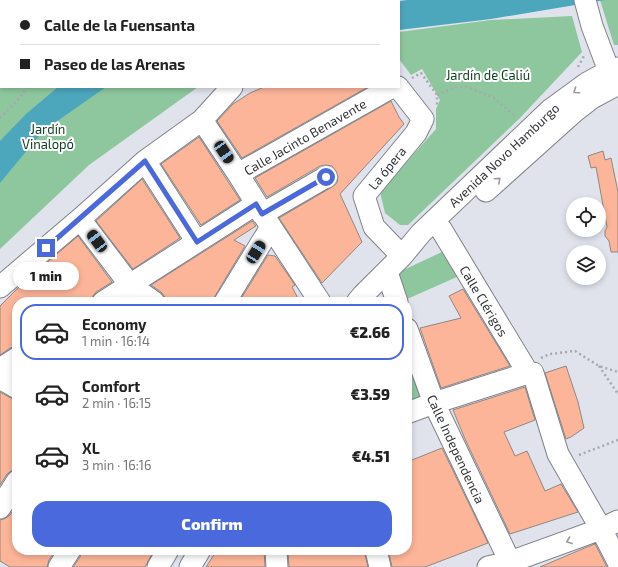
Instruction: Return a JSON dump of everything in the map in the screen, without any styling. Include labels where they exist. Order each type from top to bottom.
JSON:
[{"type":"street","points":[[585,0],[592,26],[615,77]]},
{"type":"street","name":"Avenida Novo Hamburgo","points":[[402,256],[441,229],[615,77]]},
{"type":"street","name":"Avenida Novo Hamburgo","points":[[361,297],[402,256],[421,233],[550,110],[587,83],[615,77]]},
{"type":"street","points":[[0,287],[145,161],[202,120],[231,88]]},
{"type":"street","name":"Calle Jacinto Benavente","points":[[238,174],[390,88]]},
{"type":"street","name":"La ópera","points":[[399,88],[423,119],[416,133],[364,196],[374,227],[402,256]]},
{"type":"street","points":[[202,120],[317,297]]},
{"type":"street","points":[[145,161],[197,242]]},
{"type":"street","points":[[111,297],[197,242],[263,215],[326,177]]},
{"type":"street","points":[[227,297],[263,215]]},
{"type":"street","points":[[80,218],[130,285],[147,297]]},
{"type":"street","name":"Calle Clérigos","points":[[441,229],[530,373],[558,454],[609,525],[618,562]]},
{"type":"street","points":[[387,272],[396,297]]},
{"type":"street","name":"Calle Independencia","points":[[412,342],[434,404],[510,565]]},
{"type":"street","points":[[0,369],[12,361]]},
{"type":"street","points":[[412,412],[530,373]]},
{"type":"street","points":[[0,378],[12,385]]},
{"type":"street","points":[[0,508],[12,489]]},
{"type":"street","points":[[488,567],[510,565],[609,525]]},
{"type":"street","points":[[59,567],[67,555]]},
{"type":"street","points":[[158,567],[165,555]]},
{"type":"street","points":[[190,567],[197,555]]},
{"type":"street","points":[[276,555],[276,567]]},
{"type":"street","points":[[377,555],[380,567]]},
{"type":"path","points":[[573,71],[579,66],[585,54]]},
{"type":"path","points":[[437,95],[455,87],[468,87],[494,98],[519,119]]},
{"type":"path","points":[[0,118],[27,88]]},
{"type":"path","points":[[530,373],[536,360],[550,354],[575,351],[599,366],[618,372]]},
{"type":"path","points":[[599,366],[618,394]]},
{"type":"path","points":[[562,461],[618,440]]},
{"type":"green space","points":[[600,0],[618,0],[618,45],[614,45]]},
{"type":"green space","name":"Jardín de Caliú","points":[[572,16],[582,52],[519,119],[408,225],[400,225],[385,213],[380,192],[436,129],[436,109],[440,100],[422,69],[411,75],[400,60],[400,32],[491,20]]},
{"type":"green space","name":"Jardín Vinalopó","points":[[0,88],[197,88],[89,165],[0,249]]},
{"type":"green space","points":[[444,251],[459,276],[412,297],[404,297],[395,274]]},
{"type":"green space","points":[[412,360],[426,400],[412,404]]},
{"type":"water","points":[[605,0],[491,19],[400,30],[400,1]]},
{"type":"water","points":[[57,88],[105,88],[43,131],[0,183],[0,141],[26,114]]},
{"type":"building","points":[[262,88],[366,88],[242,158],[217,121],[233,104],[250,93]]},
{"type":"building","points":[[391,101],[404,124],[340,194],[362,242],[322,283],[279,218],[337,183],[338,177],[336,171],[332,166],[320,166],[267,197],[255,178]]},
{"type":"building","points":[[199,137],[240,200],[201,225],[161,164]]},
{"type":"building","points":[[603,151],[605,160],[611,158],[618,192],[618,252],[611,252],[609,241],[606,237],[606,197],[602,197],[596,167],[591,168],[588,156]]},
{"type":"building","points":[[142,179],[180,238],[133,269],[96,221]]},
{"type":"building","points":[[252,221],[256,226],[234,240],[245,246],[215,297],[165,297],[151,285]]},
{"type":"building","points":[[78,236],[112,282],[96,292],[93,297],[12,297],[12,347],[0,355],[0,306],[22,284]]},
{"type":"building","points":[[268,255],[275,256],[295,285],[292,287],[297,297],[242,297]]},
{"type":"building","points":[[463,289],[510,366],[441,388],[420,328],[461,318],[449,296]]},
{"type":"building","points":[[566,366],[578,402],[584,428],[566,439],[545,373]]},
{"type":"building","points":[[525,387],[535,420],[504,432],[515,456],[527,451],[545,491],[561,484],[578,512],[510,534],[465,439],[453,410]]},
{"type":"building","points":[[0,392],[12,398],[12,471],[7,474],[0,485]]},
{"type":"building","points":[[442,448],[488,543],[425,567],[392,567],[389,555],[412,555],[412,460]]},
{"type":"building","points":[[12,512],[12,555],[52,555],[47,567],[10,567],[0,561],[0,520],[10,515]]},
{"type":"building","points":[[595,544],[607,567],[540,567],[587,547]]},
{"type":"building","points":[[81,555],[151,555],[145,567],[73,567]]},
{"type":"building","points":[[214,555],[264,555],[265,567],[206,567]]},
{"type":"building","points":[[288,555],[365,555],[368,567],[289,567]]},
{"type":"route","points":[[46,248],[145,161],[197,242],[256,204],[262,214],[326,177]]}]
